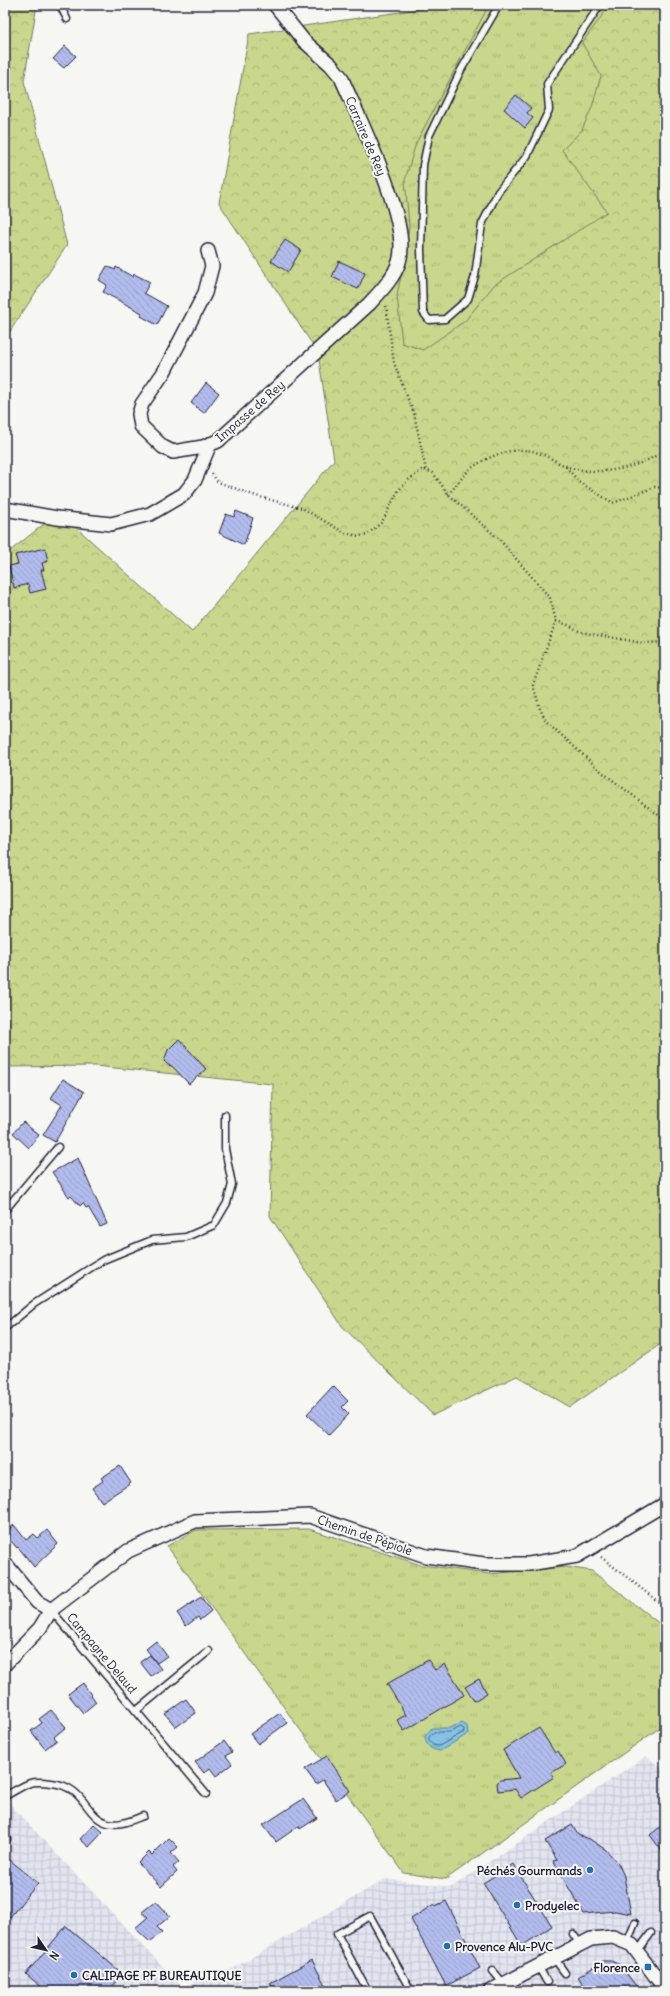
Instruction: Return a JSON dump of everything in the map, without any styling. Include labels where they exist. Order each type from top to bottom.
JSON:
[{"type":"street","name":"Carraire de Rey","points":[[276,5],[304,41],[341,76],[387,186],[400,225],[401,246],[398,264],[384,288]]},
{"type":"street","name":"Impasse de Rey","points":[[208,251],[212,266],[205,293],[164,372],[142,404],[139,414],[141,426],[163,448],[173,452],[203,447],[218,441],[369,304],[384,288]]},
{"type":"street","points":[[5,509],[57,518],[111,524],[150,514],[184,494],[195,480],[210,444]]},
{"type":"street","name":"Chemin de Pépiole","points":[[51,1610],[128,1551],[195,1521],[310,1516],[426,1556],[484,1564],[529,1564],[577,1556],[665,1504]]},
{"type":"street","points":[[5,1563],[37,1602],[51,1610],[40,1628],[5,1664]]},
{"type":"street","points":[[490,1991],[554,1958],[576,1939],[613,1938],[632,1947],[665,1989]]},
{"type":"lane","points":[[60,5],[66,19]]},
{"type":"lane","points":[[499,5],[461,70],[429,136],[423,165],[421,249],[423,312],[429,320],[445,319],[468,299],[476,276],[482,224],[498,192],[527,156],[549,110],[548,84],[600,5]]},
{"type":"lane","points":[[5,1328],[34,1304],[103,1260],[152,1240],[186,1237],[214,1225],[227,1203],[232,1184],[226,1148],[225,1115]]},
{"type":"lane","points":[[5,1210],[58,1147]]},
{"type":"lane","name":"Campagne Delaud","points":[[51,1610],[206,1794]]},
{"type":"lane","name":"Campagne Delaud","points":[[136,1711],[209,1651]]},
{"type":"lane","points":[[5,1796],[31,1783],[46,1782],[61,1784],[68,1786],[76,1792],[101,1820],[108,1823],[118,1824],[143,1816]]},
{"type":"lane","points":[[368,1991],[337,1934],[370,1916],[411,1991]]},
{"type":"lane","points":[[632,1947],[635,1923]]},
{"type":"lane","points":[[632,1947],[651,1933]]},
{"type":"lane","points":[[554,1958],[565,1973]]},
{"type":"lane","points":[[538,1966],[547,1982]]},
{"type":"lane","points":[[493,1971],[504,1984]]},
{"type":"path","points":[[384,288],[394,363],[414,414],[426,470],[433,474],[448,494],[500,540],[550,598],[556,621],[533,685],[540,709],[546,721],[602,772],[665,820]]},
{"type":"path","points":[[448,494],[472,467],[487,459],[511,451],[521,450],[537,452],[566,466],[590,471],[620,469],[649,460],[665,450]]},
{"type":"path","points":[[203,461],[218,482],[256,496],[302,508],[345,533],[359,536],[367,535],[382,522],[398,491],[406,481],[426,470]]},
{"type":"path","points":[[566,466],[578,482],[613,503],[655,487],[665,488]]},
{"type":"path","points":[[556,621],[581,632],[643,643],[665,642]]},
{"type":"path","points":[[590,1548],[665,1607]]},
{"type":"shaded area","points":[[646,1756],[665,1771],[665,1991],[5,1991],[5,1799],[182,1987],[234,1968],[385,1879],[452,1887]]},
{"type":"green space","points":[[5,5],[37,5],[24,81],[67,245],[5,339]]},
{"type":"green space","points":[[419,5],[665,5],[665,1341],[570,1407],[517,1376],[433,1415],[342,1326],[270,1216],[273,1084],[95,1066],[5,1067],[5,555],[59,512],[192,632],[334,460],[318,353],[219,203],[249,34],[420,9]]},
{"type":"green space","points":[[489,5],[610,5],[582,43],[601,76],[592,107],[582,130],[562,150],[607,212],[494,285],[465,321],[423,350],[402,343],[397,295],[406,252],[409,225],[405,180],[416,143]]},
{"type":"green space","points":[[309,1529],[421,1565],[489,1574],[566,1567],[592,1571],[665,1628],[665,1724],[446,1879],[404,1873],[167,1546],[196,1530]]},
{"type":"water","points":[[462,1723],[467,1726],[468,1734],[440,1751],[434,1750],[427,1744],[425,1736],[432,1728],[449,1728]]},
{"type":"building","points":[[65,46],[76,56],[64,68],[53,59]]},
{"type":"building","points":[[516,95],[531,108],[527,113],[533,118],[525,128],[504,109]]},
{"type":"building","points":[[285,240],[301,250],[288,272],[271,261]]},
{"type":"building","points":[[339,261],[365,273],[358,289],[332,277]]},
{"type":"building","points":[[107,266],[115,270],[116,267],[133,277],[134,274],[150,282],[144,293],[167,306],[157,325],[141,316],[142,313],[103,292],[107,285],[99,280]]},
{"type":"building","points":[[206,383],[219,393],[204,413],[191,403]]},
{"type":"building","points":[[236,511],[253,518],[244,545],[219,533],[226,514],[234,517]]},
{"type":"building","points":[[45,548],[48,561],[42,563],[44,570],[41,570],[46,589],[30,593],[28,584],[14,588],[9,566],[18,564],[15,555]]},
{"type":"building","points":[[179,1039],[206,1069],[189,1084],[172,1066],[168,1065],[164,1061],[168,1050]]},
{"type":"building","points":[[63,1079],[84,1092],[55,1142],[43,1135],[62,1105],[51,1098]]},
{"type":"building","points":[[23,1122],[39,1135],[29,1148],[13,1133]]},
{"type":"building","points":[[78,1158],[107,1224],[100,1227],[88,1207],[86,1208],[83,1203],[80,1206],[71,1196],[69,1197],[52,1172]]},
{"type":"building","points":[[333,1386],[348,1401],[342,1407],[349,1414],[329,1435],[307,1414]]},
{"type":"building","points":[[120,1466],[131,1483],[102,1502],[92,1488],[103,1481],[101,1478]]},
{"type":"building","points":[[14,1525],[26,1540],[34,1534],[38,1538],[47,1530],[58,1544],[34,1567],[5,1534],[5,1532]]},
{"type":"building","points":[[201,1597],[211,1611],[200,1620],[198,1617],[186,1626],[177,1613]]},
{"type":"building","points":[[156,1641],[167,1656],[157,1663],[146,1649]]},
{"type":"building","points":[[150,1655],[161,1669],[151,1676],[140,1662]]},
{"type":"building","points":[[428,1660],[435,1670],[445,1664],[464,1695],[404,1731],[397,1720],[406,1715],[387,1684]]},
{"type":"building","points":[[479,1679],[487,1693],[474,1701],[465,1687]]},
{"type":"building","points":[[83,1683],[96,1702],[83,1713],[68,1694]]},
{"type":"building","points":[[186,1699],[196,1713],[176,1727],[165,1714]]},
{"type":"building","points":[[51,1710],[66,1727],[54,1737],[57,1740],[45,1749],[31,1731],[42,1723],[39,1719]]},
{"type":"building","points":[[280,1713],[287,1723],[258,1744],[250,1734]]},
{"type":"building","points":[[539,1728],[555,1753],[558,1751],[566,1764],[551,1773],[554,1777],[521,1798],[515,1789],[498,1791],[497,1783],[500,1780],[519,1778],[503,1750]]},
{"type":"building","points":[[224,1741],[232,1752],[226,1756],[232,1764],[216,1776],[210,1768],[204,1773],[195,1762]]},
{"type":"building","points":[[327,1756],[350,1791],[336,1800],[323,1780],[316,1784],[305,1769]]},
{"type":"building","points":[[303,1799],[317,1818],[300,1829],[299,1826],[276,1842],[263,1825]]},
{"type":"building","points":[[665,1823],[665,1855],[650,1835]]},
{"type":"building","points":[[94,1824],[103,1832],[89,1847],[80,1839]]},
{"type":"building","name":"Péchés Gourmands","points":[[572,1825],[578,1835],[591,1840],[606,1850],[618,1863],[624,1876],[631,1914],[615,1911],[584,1914],[553,1861],[557,1860],[545,1841]]},
{"type":"building","points":[[169,1838],[178,1847],[171,1853],[179,1862],[173,1867],[177,1872],[161,1887],[138,1863],[149,1852],[152,1855]]},
{"type":"building","points":[[5,1856],[38,1883],[5,1923]]},
{"type":"building","name":"Prodyelec","points":[[513,1864],[552,1926],[522,1946],[483,1883]]},
{"type":"building","points":[[156,1901],[170,1916],[157,1927],[162,1932],[150,1942],[135,1928],[148,1917],[142,1912]]},
{"type":"building","name":"Provence Alu-PVC","points":[[446,1901],[480,1968],[446,1986],[411,1919],[434,1904],[435,1906]]},
{"type":"building","points":[[66,1926],[123,1974],[109,1991],[46,1991],[26,1974]]},
{"type":"building","points":[[312,1960],[328,1991],[275,1991],[270,1983]]},
{"type":"building","points":[[603,1961],[611,1961],[620,1965],[640,1991],[588,1991],[578,1977]]},
{"type":"place","name":"Péchés Gourmands","points":[[590,1870]]},
{"type":"place","name":"Prodyelec","points":[[517,1905]]},
{"type":"place","name":"Provence Alu-PVC","points":[[447,1946]]},
{"type":"place","name":"Florence","points":[[648,1967]]},
{"type":"place","name":"CALIPAGE PF BUREAUTIQUE","points":[[74,1975]]}]
